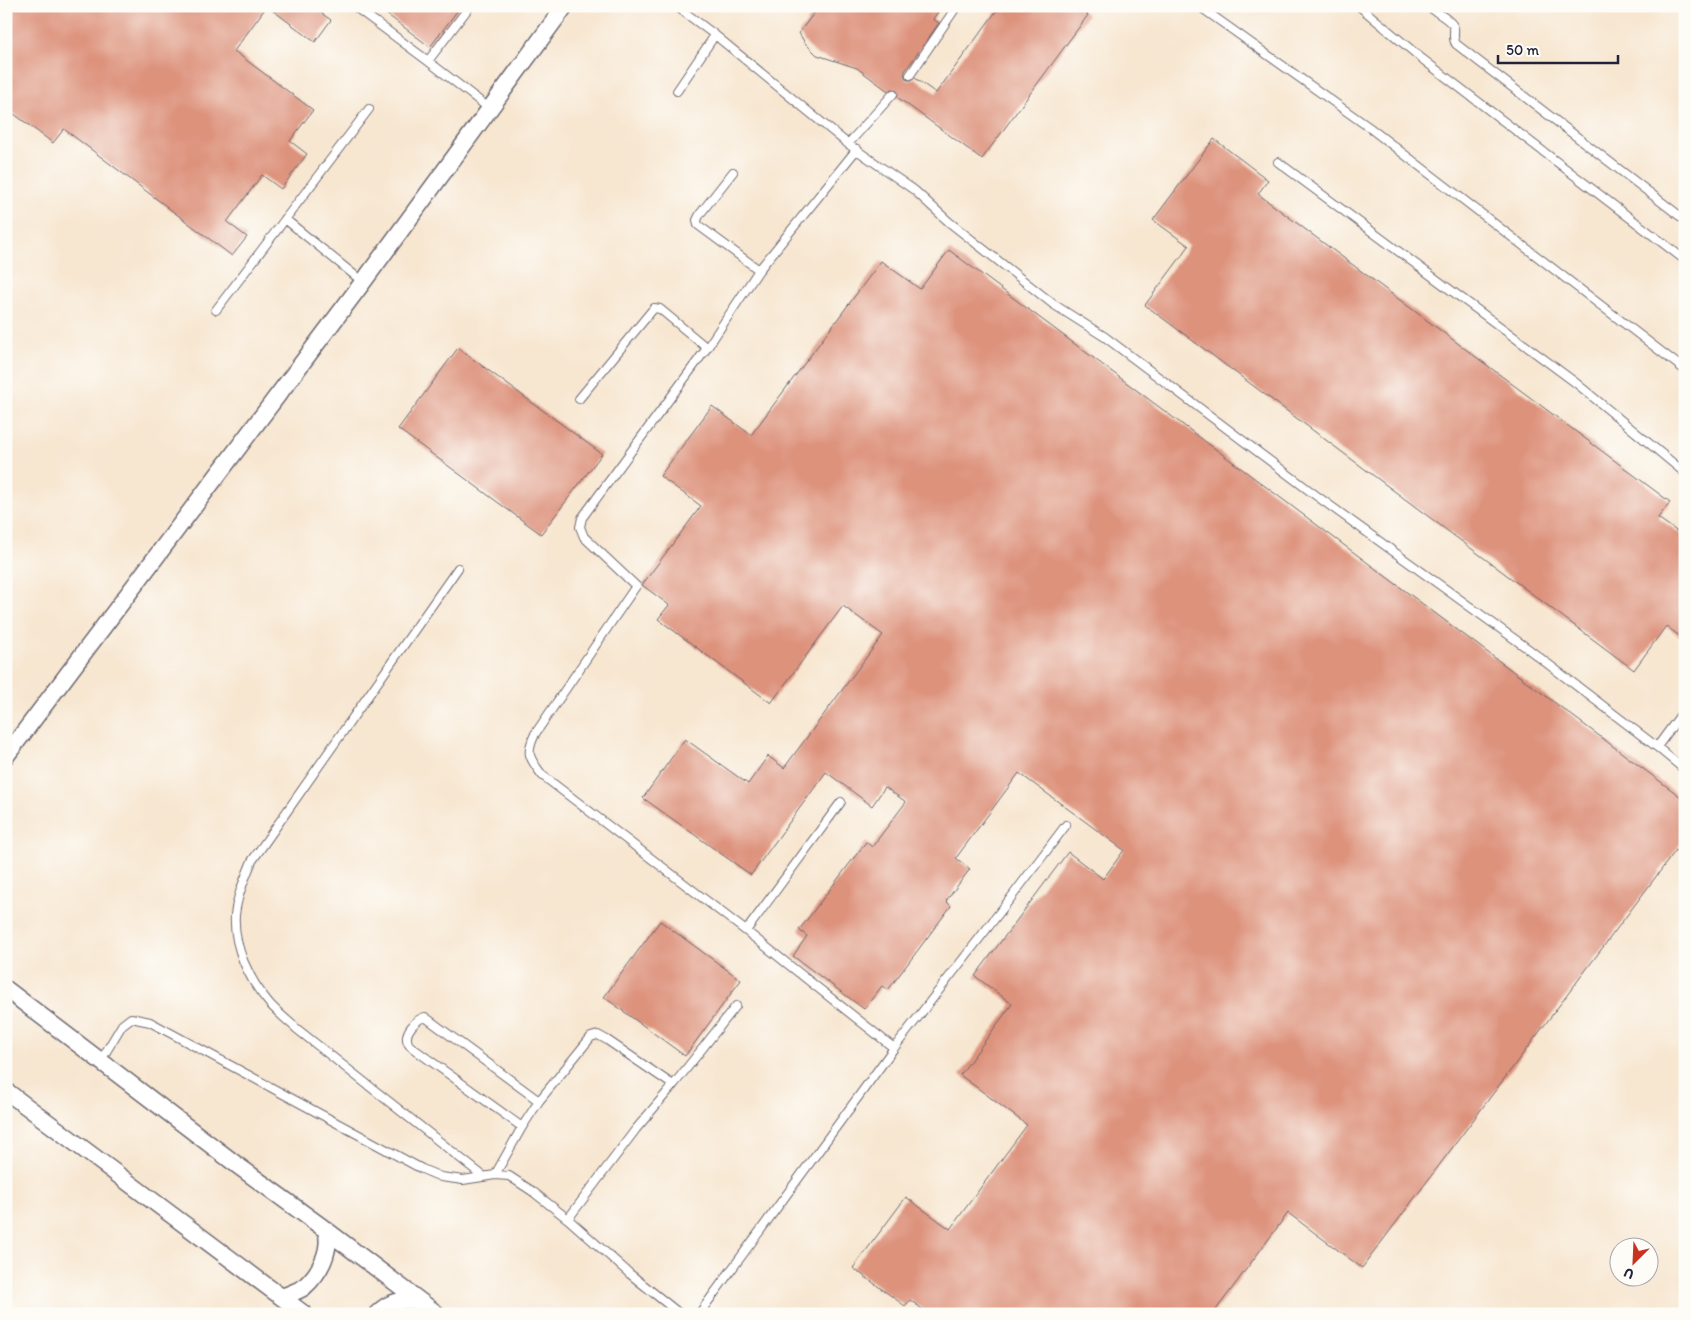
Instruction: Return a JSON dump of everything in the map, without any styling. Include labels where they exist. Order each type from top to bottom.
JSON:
[{"type":"street","points":[[6,756],[363,282],[565,6]]},
{"type":"street","points":[[6,989],[100,1062],[436,1314]]},
{"type":"street","points":[[6,1091],[304,1314]]},
{"type":"street","points":[[282,1297],[303,1288],[320,1269],[329,1239],[326,1230]]},
{"type":"street","points":[[377,1314],[393,1303],[410,1300],[420,1302]]},
{"type":"lane","points":[[354,6],[490,110]]},
{"type":"lane","points":[[428,61],[470,6]]},
{"type":"lane","points":[[676,6],[686,9],[848,144],[914,190],[949,222],[1053,304],[1105,337],[1314,494],[1527,648],[1685,770]]},
{"type":"lane","points":[[910,75],[957,6]]},
{"type":"lane","points":[[1199,6],[1370,128],[1685,370]]},
{"type":"lane","points":[[1359,6],[1420,58],[1685,260]]},
{"type":"lane","points":[[1428,6],[1452,24],[1456,44],[1685,220]]},
{"type":"lane","points":[[677,91],[715,35]]},
{"type":"lane","points":[[848,144],[893,94]]},
{"type":"lane","points":[[216,310],[369,109]]},
{"type":"lane","points":[[857,149],[759,270],[707,348],[582,518],[580,527],[584,537],[636,586],[535,734],[530,746],[530,757],[542,775],[746,931],[894,1048]]},
{"type":"lane","points":[[1278,162],[1576,383],[1685,472]]},
{"type":"lane","points":[[733,172],[700,214],[697,220],[698,225],[759,270]]},
{"type":"lane","points":[[285,218],[363,282]]},
{"type":"lane","points":[[579,399],[654,308],[660,309],[707,348]]},
{"type":"lane","points":[[458,568],[252,860],[240,890],[235,915],[237,938],[247,970],[269,1003],[297,1029],[483,1176]]},
{"type":"lane","points":[[1657,747],[1685,709]]},
{"type":"lane","points":[[746,931],[842,802]]},
{"type":"lane","points":[[699,1314],[894,1048],[1010,900],[1066,824]]},
{"type":"lane","points":[[568,1219],[636,1129],[736,1006]]},
{"type":"lane","points":[[522,1127],[414,1049],[408,1043],[407,1037],[410,1028],[419,1019],[426,1017],[539,1101]]},
{"type":"lane","points":[[100,1062],[122,1025],[131,1018],[150,1022],[422,1169],[441,1177],[463,1180],[483,1176],[509,1176],[568,1219],[630,1274],[680,1314]]},
{"type":"lane","points":[[496,1175],[522,1127],[539,1101],[591,1037],[598,1036],[673,1085]]},
{"type":"building","points":[[6,6],[267,6],[234,51],[313,110],[290,141],[307,154],[281,189],[262,175],[227,222],[247,237],[232,256],[64,129],[53,143],[6,108]]},
{"type":"building","points":[[267,6],[311,6],[331,20],[315,42]]},
{"type":"building","points":[[376,6],[461,6],[430,47]]},
{"type":"building","points":[[819,6],[942,6],[933,19],[939,23],[904,75],[907,80],[915,78],[936,93],[1000,6],[1076,6],[1088,15],[982,159],[897,97],[898,93],[896,90],[888,91],[857,68],[817,55],[805,43],[799,33]]},
{"type":"building","points":[[1214,139],[1268,180],[1258,194],[1670,502],[1658,518],[1685,537],[1685,640],[1666,626],[1634,670],[1145,305],[1189,246],[1153,220]]},
{"type":"building","points":[[949,250],[1685,800],[1685,838],[1362,1268],[1288,1213],[1213,1314],[929,1314],[910,1300],[905,1306],[853,1268],[906,1197],[950,1229],[1027,1125],[960,1075],[1012,1004],[975,976],[1068,852],[1103,879],[1124,850],[1019,773],[956,858],[970,869],[946,901],[951,906],[888,990],[882,986],[864,1009],[793,956],[807,936],[799,930],[866,842],[872,847],[906,802],[885,787],[872,806],[826,772],[751,875],[643,798],[685,739],[748,784],[768,756],[784,768],[883,635],[843,606],[771,703],[658,619],[669,605],[642,585],[701,506],[660,476],[712,406],[751,435],[881,261],[920,289]]},
{"type":"building","points":[[458,348],[602,454],[541,534],[398,429]]},
{"type":"building","points":[[660,921],[741,980],[685,1056],[604,997]]}]
